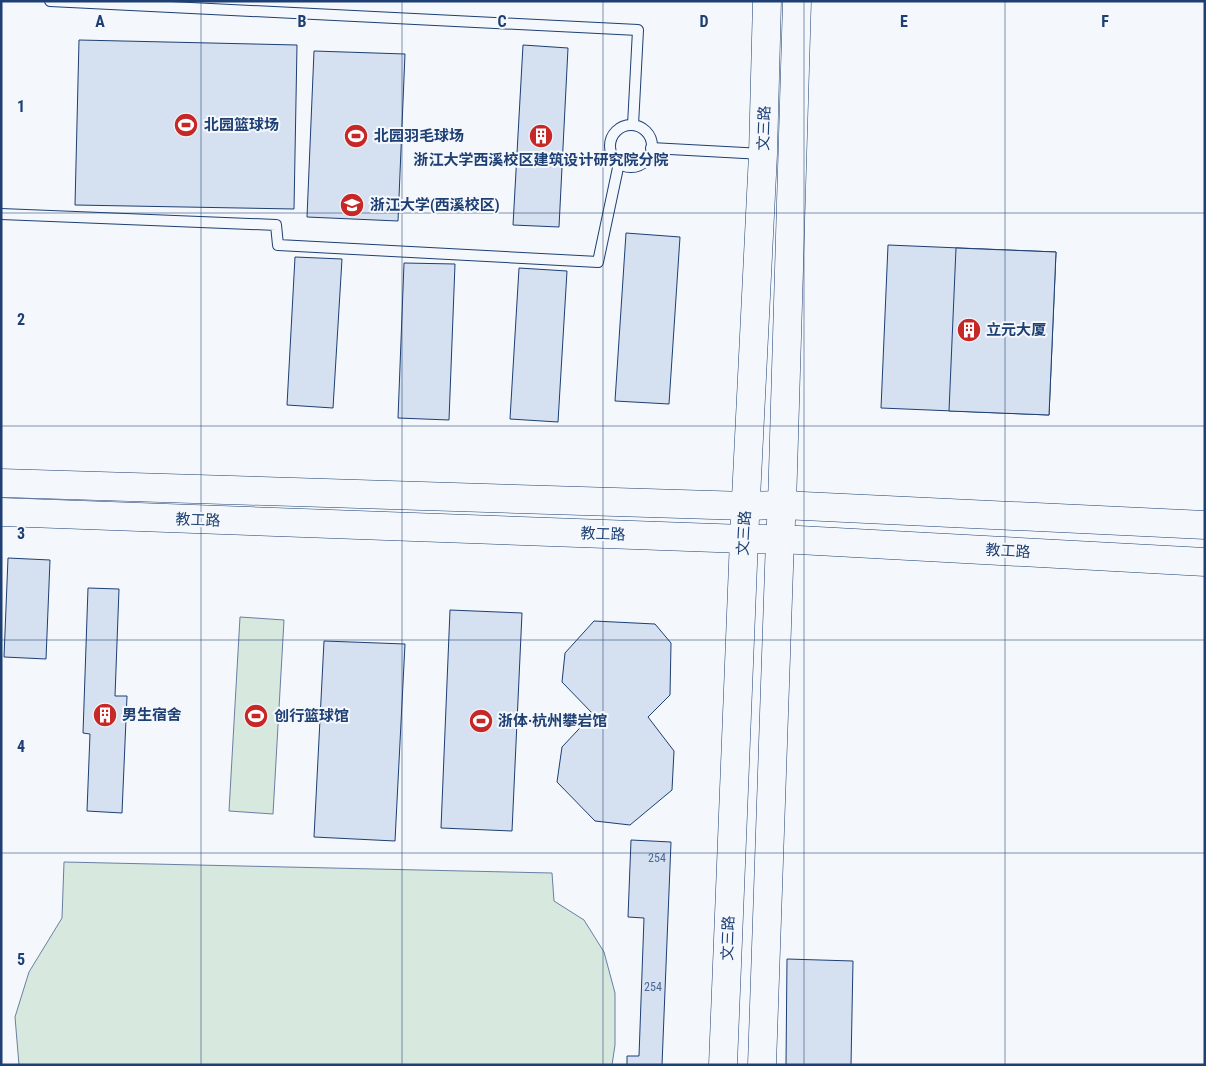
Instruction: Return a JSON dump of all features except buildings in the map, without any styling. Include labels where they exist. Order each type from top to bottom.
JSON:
[{"type":"main road","name":"文三路","points":[[723,1065],[744,539],[763,154],[767,1]]},
{"type":"main road","name":"文三路","points":[[762,1065],[782,504],[797,1]]},
{"type":"main road","name":"教工路","points":[[1,483],[746,506],[782,504],[1205,525]]},
{"type":"main road","name":"教工路","points":[[1,512],[780,539],[1205,562]]},
{"type":"lane","points":[[50,1],[638,30],[633,125]]},
{"type":"lane","points":[[633,125],[645,130],[649,136],[651,148],[645,161],[639,165],[632,166],[619,163],[614,158],[610,145],[611,138],[620,128],[633,125]]},
{"type":"lane","points":[[651,148],[763,154]]},
{"type":"lane","points":[[1,214],[276,225],[278,245],[598,262],[619,163]]},
{"type":"shaded area","name":"创行篮球馆","points":[[240,617],[284,620],[273,814],[229,811]]},
{"type":"shaded area","points":[[64,862],[552,873],[554,901],[584,920],[604,952],[615,993],[615,1045],[612,1065],[19,1065],[15,1017],[29,972],[62,918]]},
{"type":"place","name":"北园篮球场","points":[[186,125]]},
{"type":"place","name":"北园羽毛球场","points":[[356,136]]},
{"type":"place","name":"浙江大学西溪校区建筑设计研究院分院","points":[[541,136]]},
{"type":"place","name":"浙江大学(西溪校区)","points":[[352,205]]},
{"type":"place","name":"立元大厦","points":[[969,330]]},
{"type":"place","name":"男生宿舍","points":[[105,715]]},
{"type":"place","name":"创行篮球馆","points":[[256,716]]},
{"type":"place","name":"浙体·杭州攀岩馆","points":[[481,721]]}]
